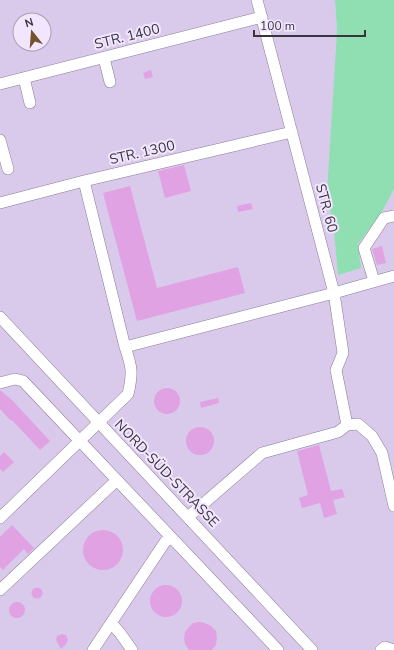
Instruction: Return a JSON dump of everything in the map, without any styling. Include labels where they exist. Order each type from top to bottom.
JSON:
[{"type":"lane","name":"STR. 60","points":[[258,0],[334,293],[343,353],[336,370],[347,425]]},
{"type":"lane","name":"STR. 1400","points":[[0,84],[262,17]]},
{"type":"lane","points":[[104,58],[110,82]]},
{"type":"lane","points":[[24,78],[30,103]]},
{"type":"lane","name":"STR. 1300","points":[[0,203],[84,181],[292,132]]},
{"type":"lane","points":[[0,140],[8,169]]},
{"type":"lane","points":[[0,518],[128,394],[131,382],[132,364],[125,347],[84,181]]},
{"type":"lane","points":[[374,281],[364,248],[384,218],[394,216]]},
{"type":"lane","points":[[125,347],[394,276]]},
{"type":"lane","name":"NORD-SÜD-STRASSE","points":[[0,317],[312,650]]},
{"type":"lane","points":[[0,383],[15,379],[23,381],[278,650]]},
{"type":"lane","points":[[188,517],[262,453],[338,432],[347,425],[358,424],[372,436],[382,453],[394,506]]},
{"type":"lane","points":[[0,590],[117,480]]},
{"type":"lane","points":[[93,650],[169,536]]},
{"type":"lane","points":[[111,623],[132,650]]},
{"type":"shaded area","points":[[0,0],[335,0],[337,31],[334,232],[338,275],[358,244],[382,212],[394,189],[394,650],[0,650]]},
{"type":"green space","points":[[335,0],[394,0],[394,189],[382,212],[358,244],[361,268],[338,275],[334,232],[327,193],[337,31]]},
{"type":"building","points":[[151,70],[153,77],[145,79],[143,73]]},
{"type":"building","points":[[184,165],[191,191],[165,198],[158,171]]},
{"type":"building","points":[[130,186],[157,288],[238,267],[245,293],[137,321],[103,193]]},
{"type":"building","points":[[251,203],[253,209],[238,212],[237,206]]},
{"type":"building","points":[[382,246],[386,263],[377,265],[372,249]]},
{"type":"building","points":[[167,388],[176,392],[180,401],[176,410],[167,414],[158,410],[154,401],[158,392]]},
{"type":"building","points":[[0,390],[12,400],[50,441],[40,450],[0,409]]},
{"type":"building","points":[[218,398],[219,403],[201,408],[200,402]]},
{"type":"building","points":[[200,427],[210,431],[214,441],[210,451],[200,455],[190,451],[186,441],[190,431]]},
{"type":"building","points":[[319,445],[331,491],[342,489],[345,497],[333,500],[337,514],[324,518],[320,503],[302,508],[299,498],[308,495],[297,451]]},
{"type":"building","points":[[4,452],[14,462],[3,472],[0,469],[0,456]]},
{"type":"building","points":[[12,525],[34,548],[28,554],[24,549],[3,570],[0,567],[0,537]]},
{"type":"building","points":[[103,530],[117,536],[123,550],[117,564],[103,570],[89,564],[83,550],[89,536]]},
{"type":"building","points":[[163,585],[169,585],[179,592],[182,601],[181,607],[175,614],[169,617],[163,617],[153,610],[150,604],[150,598],[157,588]]},
{"type":"building","points":[[37,587],[41,589],[43,593],[41,597],[37,599],[33,597],[31,593],[33,589]]},
{"type":"building","points":[[14,602],[20,602],[25,607],[23,616],[20,618],[14,618],[9,613],[9,607]]},
{"type":"building","points":[[199,622],[211,626],[216,631],[216,645],[212,650],[189,650],[185,644],[185,632],[193,623]]},
{"type":"building","points":[[62,634],[66,635],[68,640],[61,649],[56,640],[57,636]]}]
